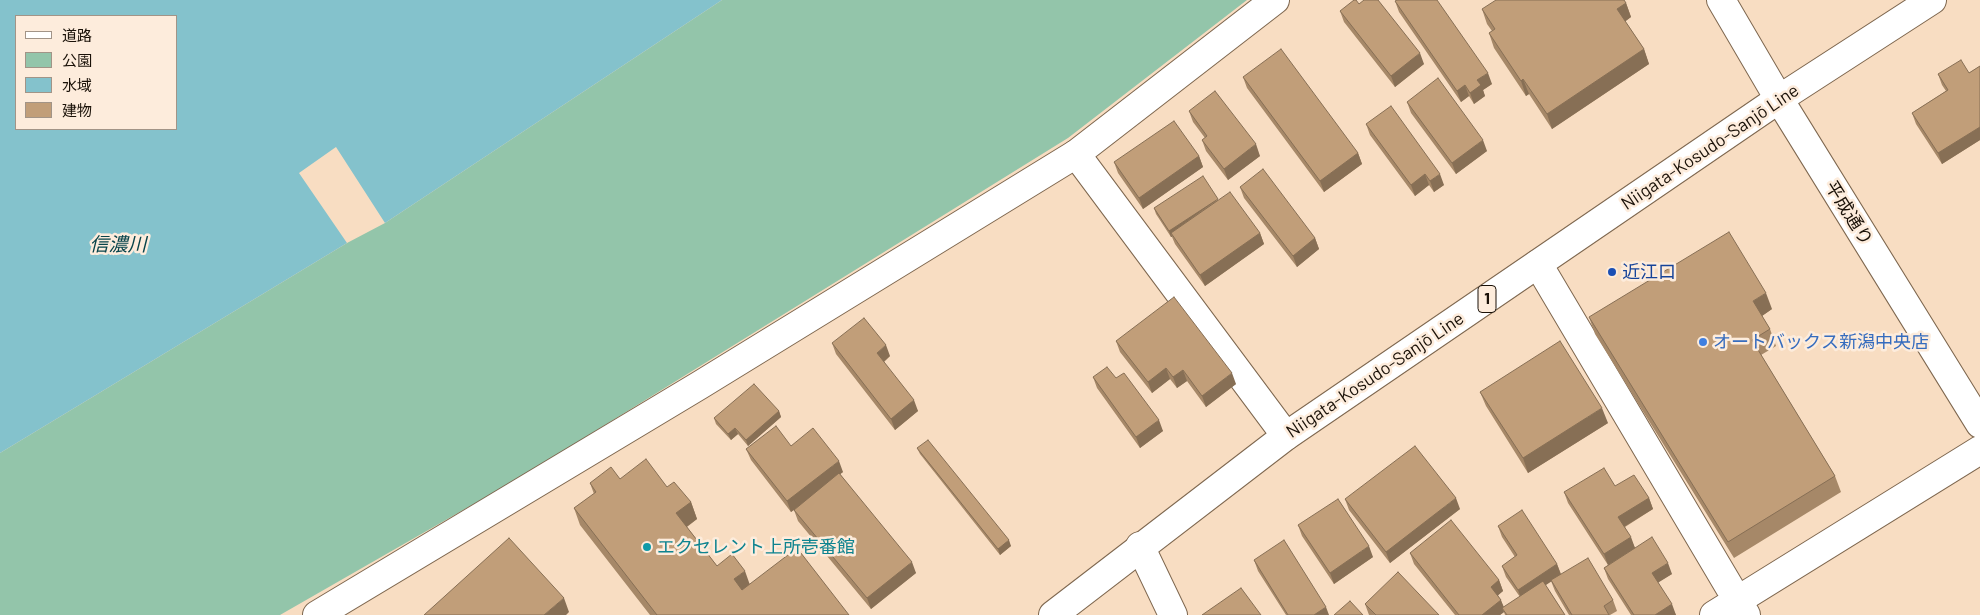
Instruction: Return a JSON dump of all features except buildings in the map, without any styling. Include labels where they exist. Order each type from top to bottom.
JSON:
[{"type":"street","points":[[317,615],[700,385],[1076,154],[1275,0]]},
{"type":"street","name":"平成通り","points":[[1721,0],[1779,100],[1980,424]]},
{"type":"street","name":"Niigata-Kosudo-Sanjō Line","points":[[1053,615],[1140,546],[1286,436],[1779,100],[1932,0]]},
{"type":"street","points":[[1076,154],[1286,436]]},
{"type":"street","points":[[1538,264],[1741,608]]},
{"type":"street","points":[[1714,615],[1741,608],[1980,450]]},
{"type":"street","points":[[1140,546],[1173,615]]},
{"type":"green space","points":[[722,0],[1247,0],[1068,138],[526,474],[280,615],[0,615],[0,453],[347,243],[385,223]]},
{"type":"water","name":"信濃川","points":[[0,0],[722,0],[385,223],[336,147],[299,173],[347,243],[0,453]]},
{"type":"place","name":"近江口","points":[[1612,272]]},
{"type":"place","name":"オートバックス新潟中央店","points":[[1703,342]]},
{"type":"place","name":"エクセレント上所壱番館","points":[[647,547]]}]
